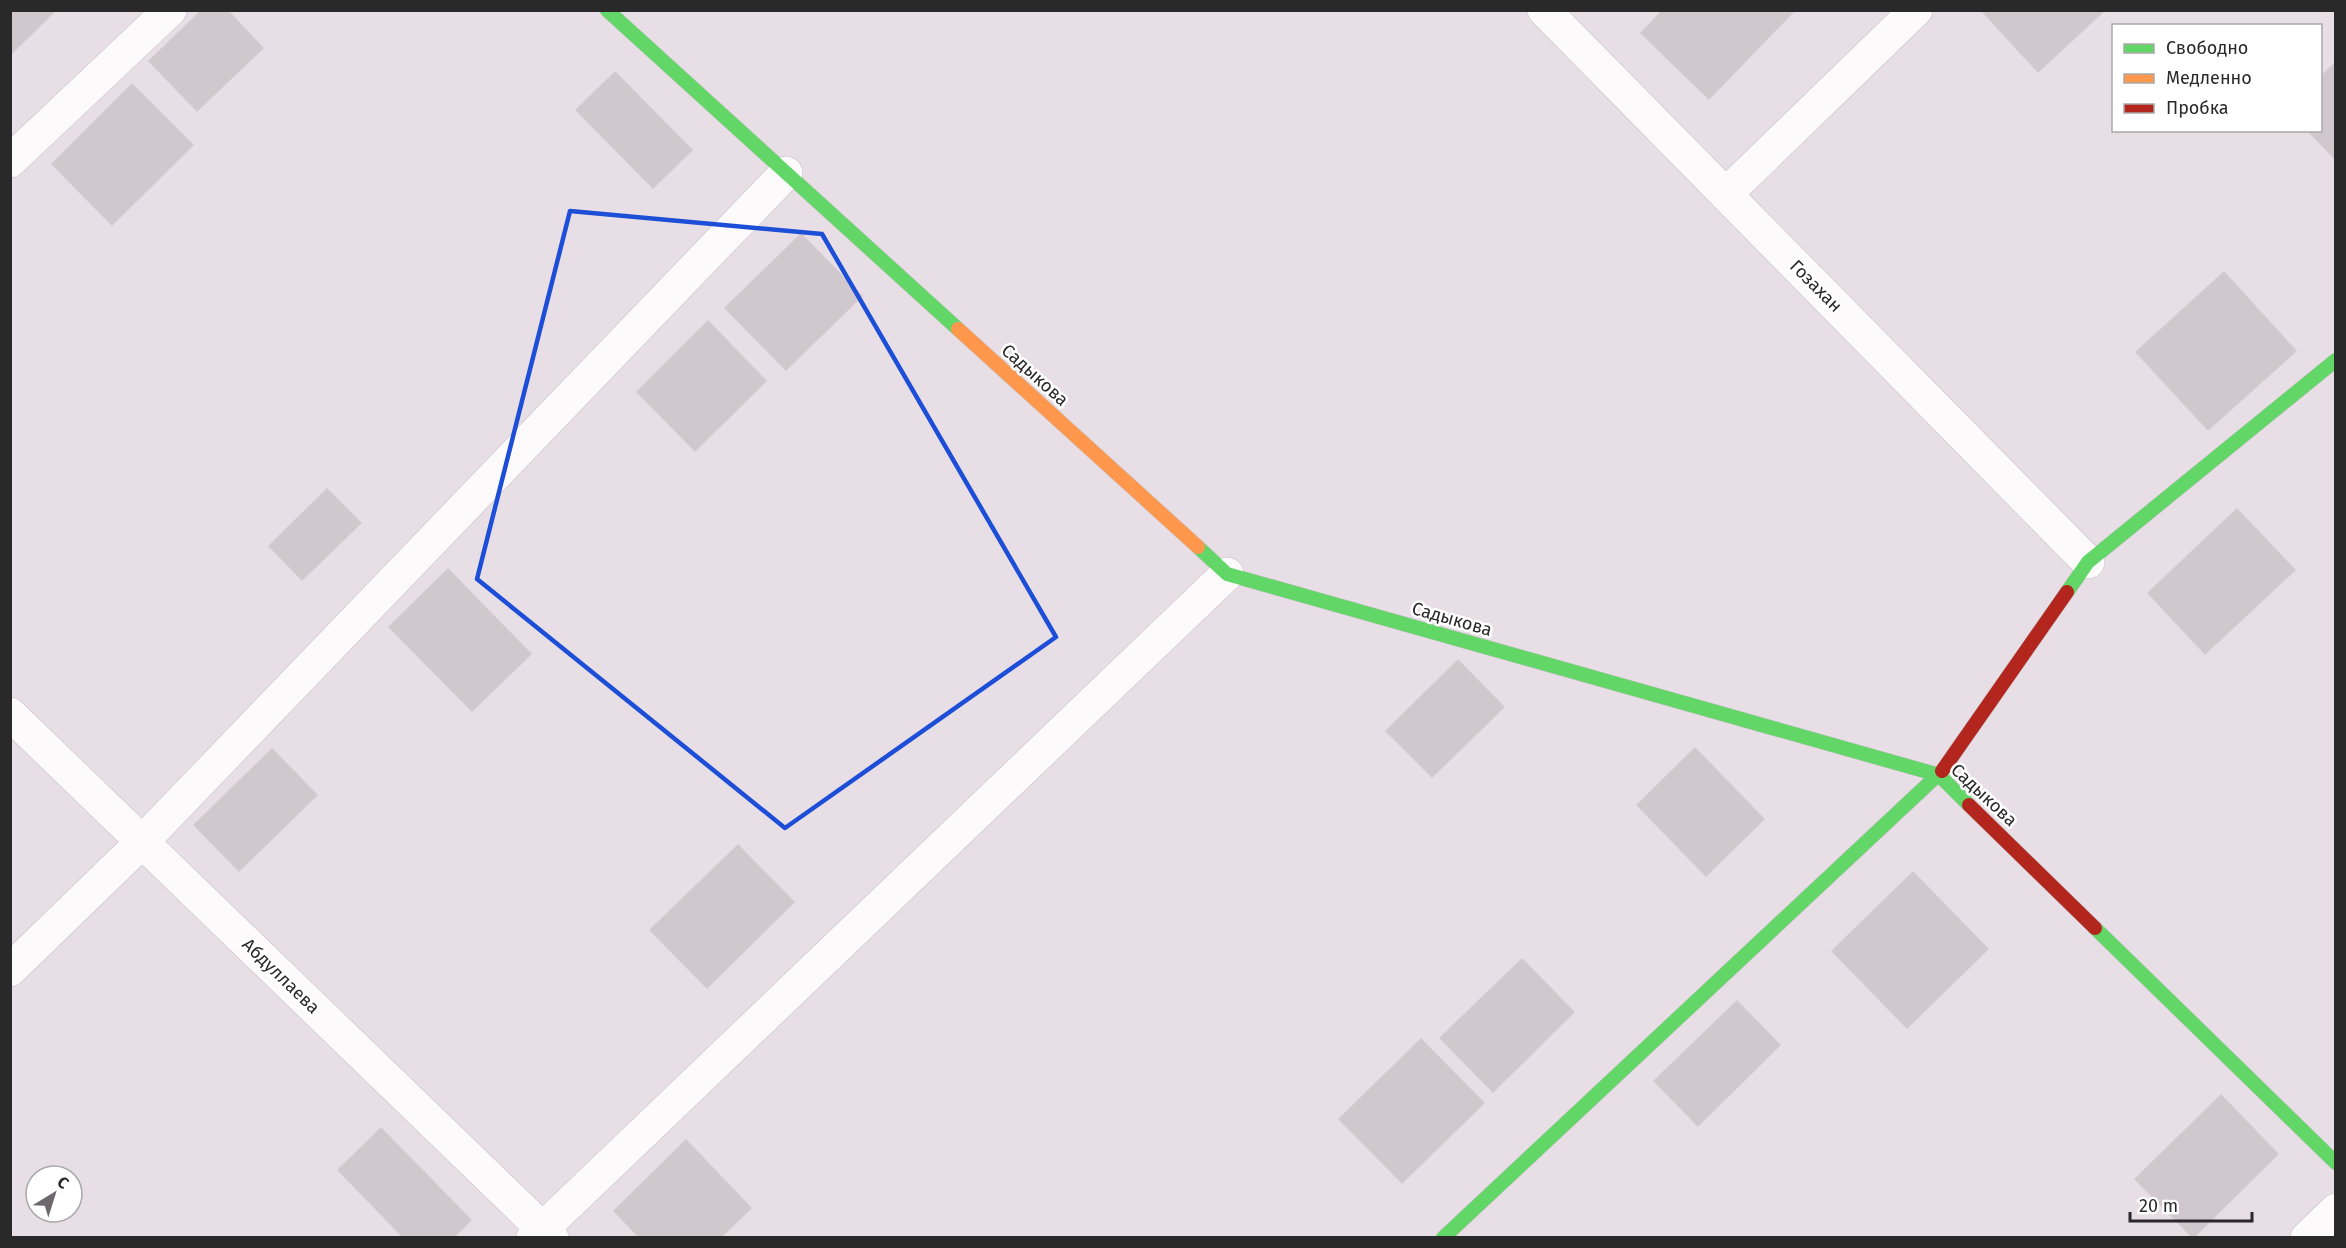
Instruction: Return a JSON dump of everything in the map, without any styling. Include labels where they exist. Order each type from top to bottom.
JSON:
[{"type":"street","points":[[10,161],[170,10]]},
{"type":"street","name":"Садыкова","points":[[607,10],[1227,574],[1939,775],[2336,1163]]},
{"type":"street","name":"Гозахан","points":[[1544,10],[2088,562]]},
{"type":"street","points":[[1726,195],[1916,10]]},
{"type":"street","points":[[10,970],[141,843],[786,173]]},
{"type":"street","points":[[1443,1238],[1939,775],[2088,562],[2336,360]]},
{"type":"street","points":[[542,1234],[1227,574]]},
{"type":"street","name":"Абдуллаева","points":[[10,714],[542,1234]]},
{"type":"street","points":[[2307,1238],[2336,1210]]},
{"type":"highlighted area","points":[[570,211],[822,234],[1056,637],[785,828],[477,579]]},
{"type":"building","points":[[10,10],[56,10],[10,55]]},
{"type":"building","points":[[202,10],[227,10],[263,48],[197,111],[149,61]]},
{"type":"building","points":[[1663,10],[1795,10],[1709,99],[1641,33]]},
{"type":"building","points":[[1981,10],[2105,10],[2038,72]]},
{"type":"building","points":[[2336,62],[2336,160],[2309,132],[2322,132],[2322,75]]},
{"type":"building","points":[[615,72],[692,150],[653,188],[576,110]]},
{"type":"building","points":[[132,84],[193,145],[112,225],[52,164]]},
{"type":"building","points":[[801,234],[862,296],[786,370],[725,308]]},
{"type":"building","points":[[2224,272],[2296,351],[2208,430],[2136,352]]},
{"type":"building","points":[[708,321],[766,381],[695,451],[637,392]]},
{"type":"building","points":[[327,489],[361,523],[302,580],[269,546]]},
{"type":"building","points":[[2237,509],[2295,570],[2205,654],[2148,593]]},
{"type":"building","points":[[448,569],[531,654],[472,711],[389,627]]},
{"type":"building","points":[[1458,660],[1504,707],[1432,777],[1386,731]]},
{"type":"building","points":[[1695,748],[1764,819],[1706,876],[1637,805]]},
{"type":"building","points":[[272,749],[317,795],[239,871],[194,825]]},
{"type":"building","points":[[738,845],[794,902],[707,988],[650,930]]},
{"type":"building","points":[[1913,872],[1988,949],[1907,1028],[1832,951]]},
{"type":"building","points":[[1522,959],[1574,1012],[1493,1092],[1440,1038]]},
{"type":"building","points":[[1737,1001],[1780,1045],[1698,1126],[1654,1081]]},
{"type":"building","points":[[1421,1039],[1484,1103],[1402,1183],[1339,1119]]},
{"type":"building","points":[[2221,1095],[2278,1154],[2193,1238],[2135,1179]]},
{"type":"building","points":[[381,1128],[471,1220],[453,1238],[404,1238],[338,1170]]},
{"type":"building","points":[[686,1140],[751,1208],[720,1238],[640,1238],[614,1211]]},
{"type":"traffic: fast","points":[[607,10],[958,329]]},
{"type":"traffic: fast","points":[[2067,592],[2088,562],[2336,360]]},
{"type":"traffic: fast","points":[[1198,547],[1227,574],[1939,775],[1969,805]]},
{"type":"traffic: fast","points":[[1443,1238],[1942,771]]},
{"type":"traffic: fast","points":[[2095,928],[2336,1163]]},
{"type":"traffic: slow","points":[[958,329],[1198,547]]},
{"type":"traffic: jam","points":[[1942,771],[2067,592]]},
{"type":"traffic: jam","points":[[1969,805],[2095,928]]}]
